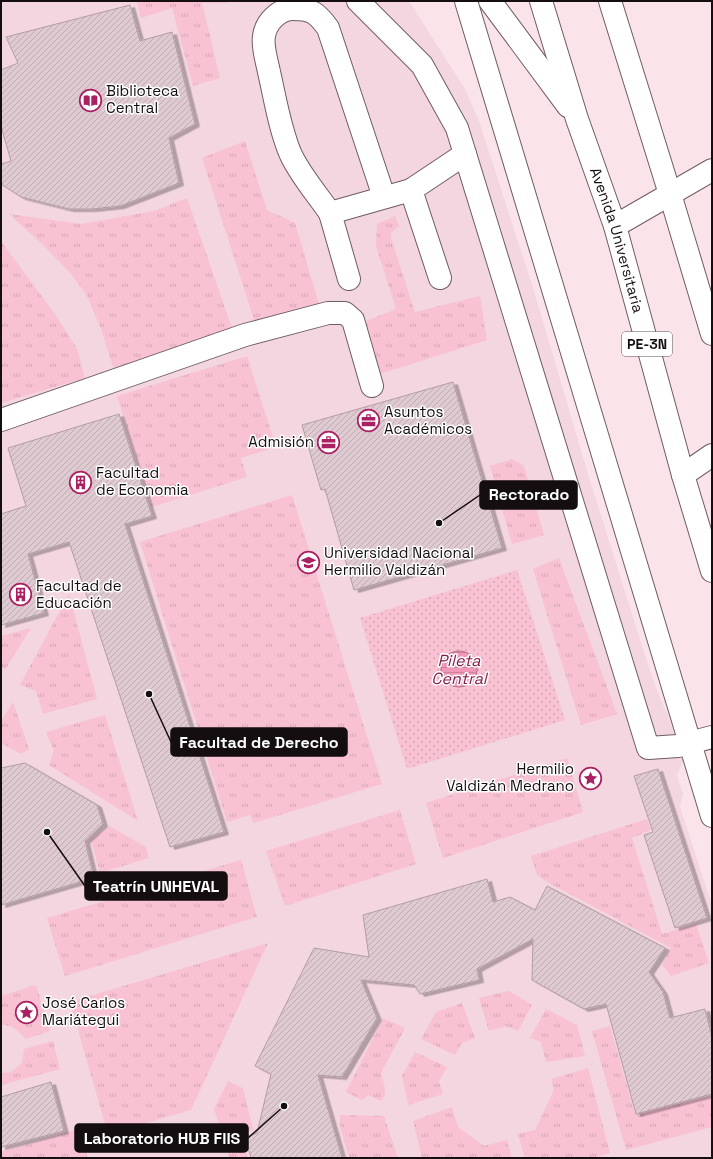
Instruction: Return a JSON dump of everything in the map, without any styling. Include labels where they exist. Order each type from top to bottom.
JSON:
[{"type":"main road","points":[[358,1],[422,65],[457,128],[648,748],[678,746],[712,737]]},
{"type":"main road","points":[[466,1],[712,816]]},
{"type":"main road","points":[[490,1],[577,119]]},
{"type":"main road","name":"PE-3N","points":[[541,1],[577,119]]},
{"type":"main road","points":[[610,1],[712,334]]},
{"type":"main road","points":[[349,280],[330,213],[291,154],[279,118],[264,48],[264,35],[271,20],[278,14],[289,9],[305,9],[319,16],[328,28],[384,197]]},
{"type":"main road","name":"Avenida Universitaria","points":[[577,119],[614,226],[683,475],[712,571]]},
{"type":"main road","points":[[330,213],[411,190],[464,154]]},
{"type":"main road","points":[[614,226],[712,170]]},
{"type":"main road","points":[[411,190],[440,278]]},
{"type":"main road","points":[[1,420],[246,335],[328,312],[345,312],[353,320],[372,386]]},
{"type":"main road","points":[[683,475],[712,455]]},
{"type":"shaded area","name":"Universidad Nacional Hermilio Valdizán","points":[[1,1],[409,1],[465,89],[479,121],[534,291],[588,474],[643,649],[656,688],[670,721],[683,761],[677,775],[683,794],[680,807],[712,905],[712,1158],[1,1158]]},
{"type":"green space","points":[[137,1],[228,1],[226,3],[202,3],[220,78],[193,86],[172,8],[141,18]]},
{"type":"green space","points":[[245,141],[267,210],[295,223],[319,304],[255,323],[202,158]]},
{"type":"green space","points":[[187,198],[233,331],[115,373],[101,329],[86,294],[71,274],[43,245],[9,214],[81,224],[154,211]]},
{"type":"green space","points":[[395,216],[399,226],[391,233],[391,238],[415,312],[480,296],[487,340],[380,374],[366,321],[396,309],[376,246],[377,224]]},
{"type":"green space","points":[[1,241],[57,317],[77,349],[85,378],[1,403]]},
{"type":"green space","points":[[247,356],[276,447],[241,458],[247,477],[152,507],[117,396]]},
{"type":"green space","points":[[512,459],[524,466],[544,535],[512,544],[490,466]]},
{"type":"green space","points":[[292,495],[382,784],[253,823],[250,815],[227,822],[140,542]]},
{"type":"green space","points":[[559,558],[617,714],[581,725],[533,569]]},
{"type":"green space","points":[[517,570],[565,720],[407,769],[360,618]]},
{"type":"green space","points":[[69,594],[97,699],[43,714],[36,691],[20,685]]},
{"type":"green space","points":[[31,628],[5,670],[1,667],[1,636]]},
{"type":"green space","points":[[13,702],[29,749],[21,754],[1,743],[1,721]]},
{"type":"green space","points":[[105,715],[138,821],[49,765],[54,751],[46,732]]},
{"type":"green space","points":[[567,758],[583,812],[443,858],[426,803]]},
{"type":"green space","points":[[400,810],[416,864],[285,906],[266,851]]},
{"type":"green space","points":[[647,819],[651,830],[632,838],[662,934],[696,924],[709,963],[671,976],[662,965],[671,948],[549,883],[537,875],[531,856]]},
{"type":"green space","points":[[109,826],[146,847],[149,858],[100,873],[91,840]]},
{"type":"green space","points":[[241,860],[257,917],[65,976],[47,918]]},
{"type":"green space","points":[[268,943],[191,1110],[108,1134],[70,1002]]},
{"type":"green space","points":[[36,985],[50,1031],[26,1039],[15,1029],[1,1024],[1,996]]},
{"type":"green space","points":[[509,991],[532,1005],[518,1031],[506,1026],[489,1031],[479,998]]},
{"type":"green space","points":[[462,1003],[475,1038],[462,1043],[455,1055],[421,1039],[436,1012]]},
{"type":"green space","points":[[546,1009],[577,1025],[585,1056],[546,1062],[541,1042],[530,1038]]},
{"type":"green space","points":[[383,1018],[405,1028],[381,1073],[385,1087],[385,1095],[381,1101],[368,1095],[362,1100],[346,1092]]},
{"type":"green space","points":[[610,1026],[635,1114],[712,1096],[712,1127],[626,1150],[592,1031]]},
{"type":"green space","points":[[53,1041],[60,1069],[1,1085],[1,1073],[11,1072],[22,1063],[24,1049]]},
{"type":"green space","points":[[415,1052],[447,1067],[439,1081],[443,1094],[408,1105],[402,1076]]},
{"type":"green space","points":[[588,1068],[610,1153],[593,1158],[525,1158],[518,1134],[535,1130],[554,1090],[551,1079]]},
{"type":"green space","points":[[228,1081],[243,1088],[253,1129],[242,1136],[248,1158],[229,1158],[214,1109]]},
{"type":"green space","points":[[452,1107],[458,1127],[484,1146],[507,1140],[512,1158],[422,1158],[413,1121]]},
{"type":"green space","points":[[340,1115],[384,1116],[398,1158],[349,1158],[340,1127]]},
{"type":"green space","points":[[79,1129],[87,1156],[86,1158],[1,1158],[1,1152]]},
{"type":"water","name":"Pileta Central","points":[[459,651],[472,656],[477,669],[472,682],[459,687],[446,682],[441,669],[446,656]]},
{"type":"building","points":[[130,5],[140,41],[172,32],[195,124],[169,138],[179,183],[120,206],[92,209],[69,209],[21,197],[1,184],[1,164],[11,161],[1,126],[1,70],[18,63],[6,37]]},
{"type":"building","points":[[453,382],[502,548],[354,590],[325,489],[321,490],[302,425]]},
{"type":"building","points":[[119,414],[152,516],[125,524],[224,832],[170,847],[69,542],[28,554],[44,613],[1,625],[1,514],[26,506],[8,448]]},
{"type":"building","points":[[25,763],[97,805],[103,824],[85,841],[94,878],[1,905],[1,768]]},
{"type":"building","points":[[658,769],[707,918],[675,928],[644,835],[653,832],[634,776]]},
{"type":"building","points":[[487,879],[493,902],[510,897],[535,910],[547,886],[665,948],[649,972],[663,992],[670,1018],[705,1009],[712,1037],[712,1094],[636,1114],[606,1004],[584,1009],[532,980],[533,939],[477,969],[479,980],[420,994],[414,985],[361,980],[377,1018],[342,1077],[318,1075],[342,1158],[251,1158],[245,1137],[257,1133],[271,1074],[255,1066],[314,948],[369,957],[363,915]]},
{"type":"building","points":[[51,1082],[64,1131],[1,1147],[1,1097]]},
{"type":"place","name":"Biblioteca Central","points":[[91,100]]},
{"type":"place","name":"Asuntos Académicos","points":[[369,421]]},
{"type":"place","name":"Admisión","points":[[329,442]]},
{"type":"place","name":"Facultad de Economia","points":[[80,482]]},
{"type":"place","name":"Rectorado","points":[[439,523]]},
{"type":"place","name":"Universidad Nacional Hermilio Valdizán","points":[[308,562]]},
{"type":"place","name":"Facultad de Educación","points":[[20,595]]},
{"type":"place","name":"Facultad de Derecho","points":[[149,694]]},
{"type":"place","name":"Hermilio Valdizán Medrano","points":[[590,778]]},
{"type":"place","name":"Teatrín UNHEVAL","points":[[47,832]]},
{"type":"place","name":"José Carlos Mariátegui","points":[[27,1012]]},
{"type":"place","name":"Laboratorio HUB FIIS","points":[[284,1106]]}]
